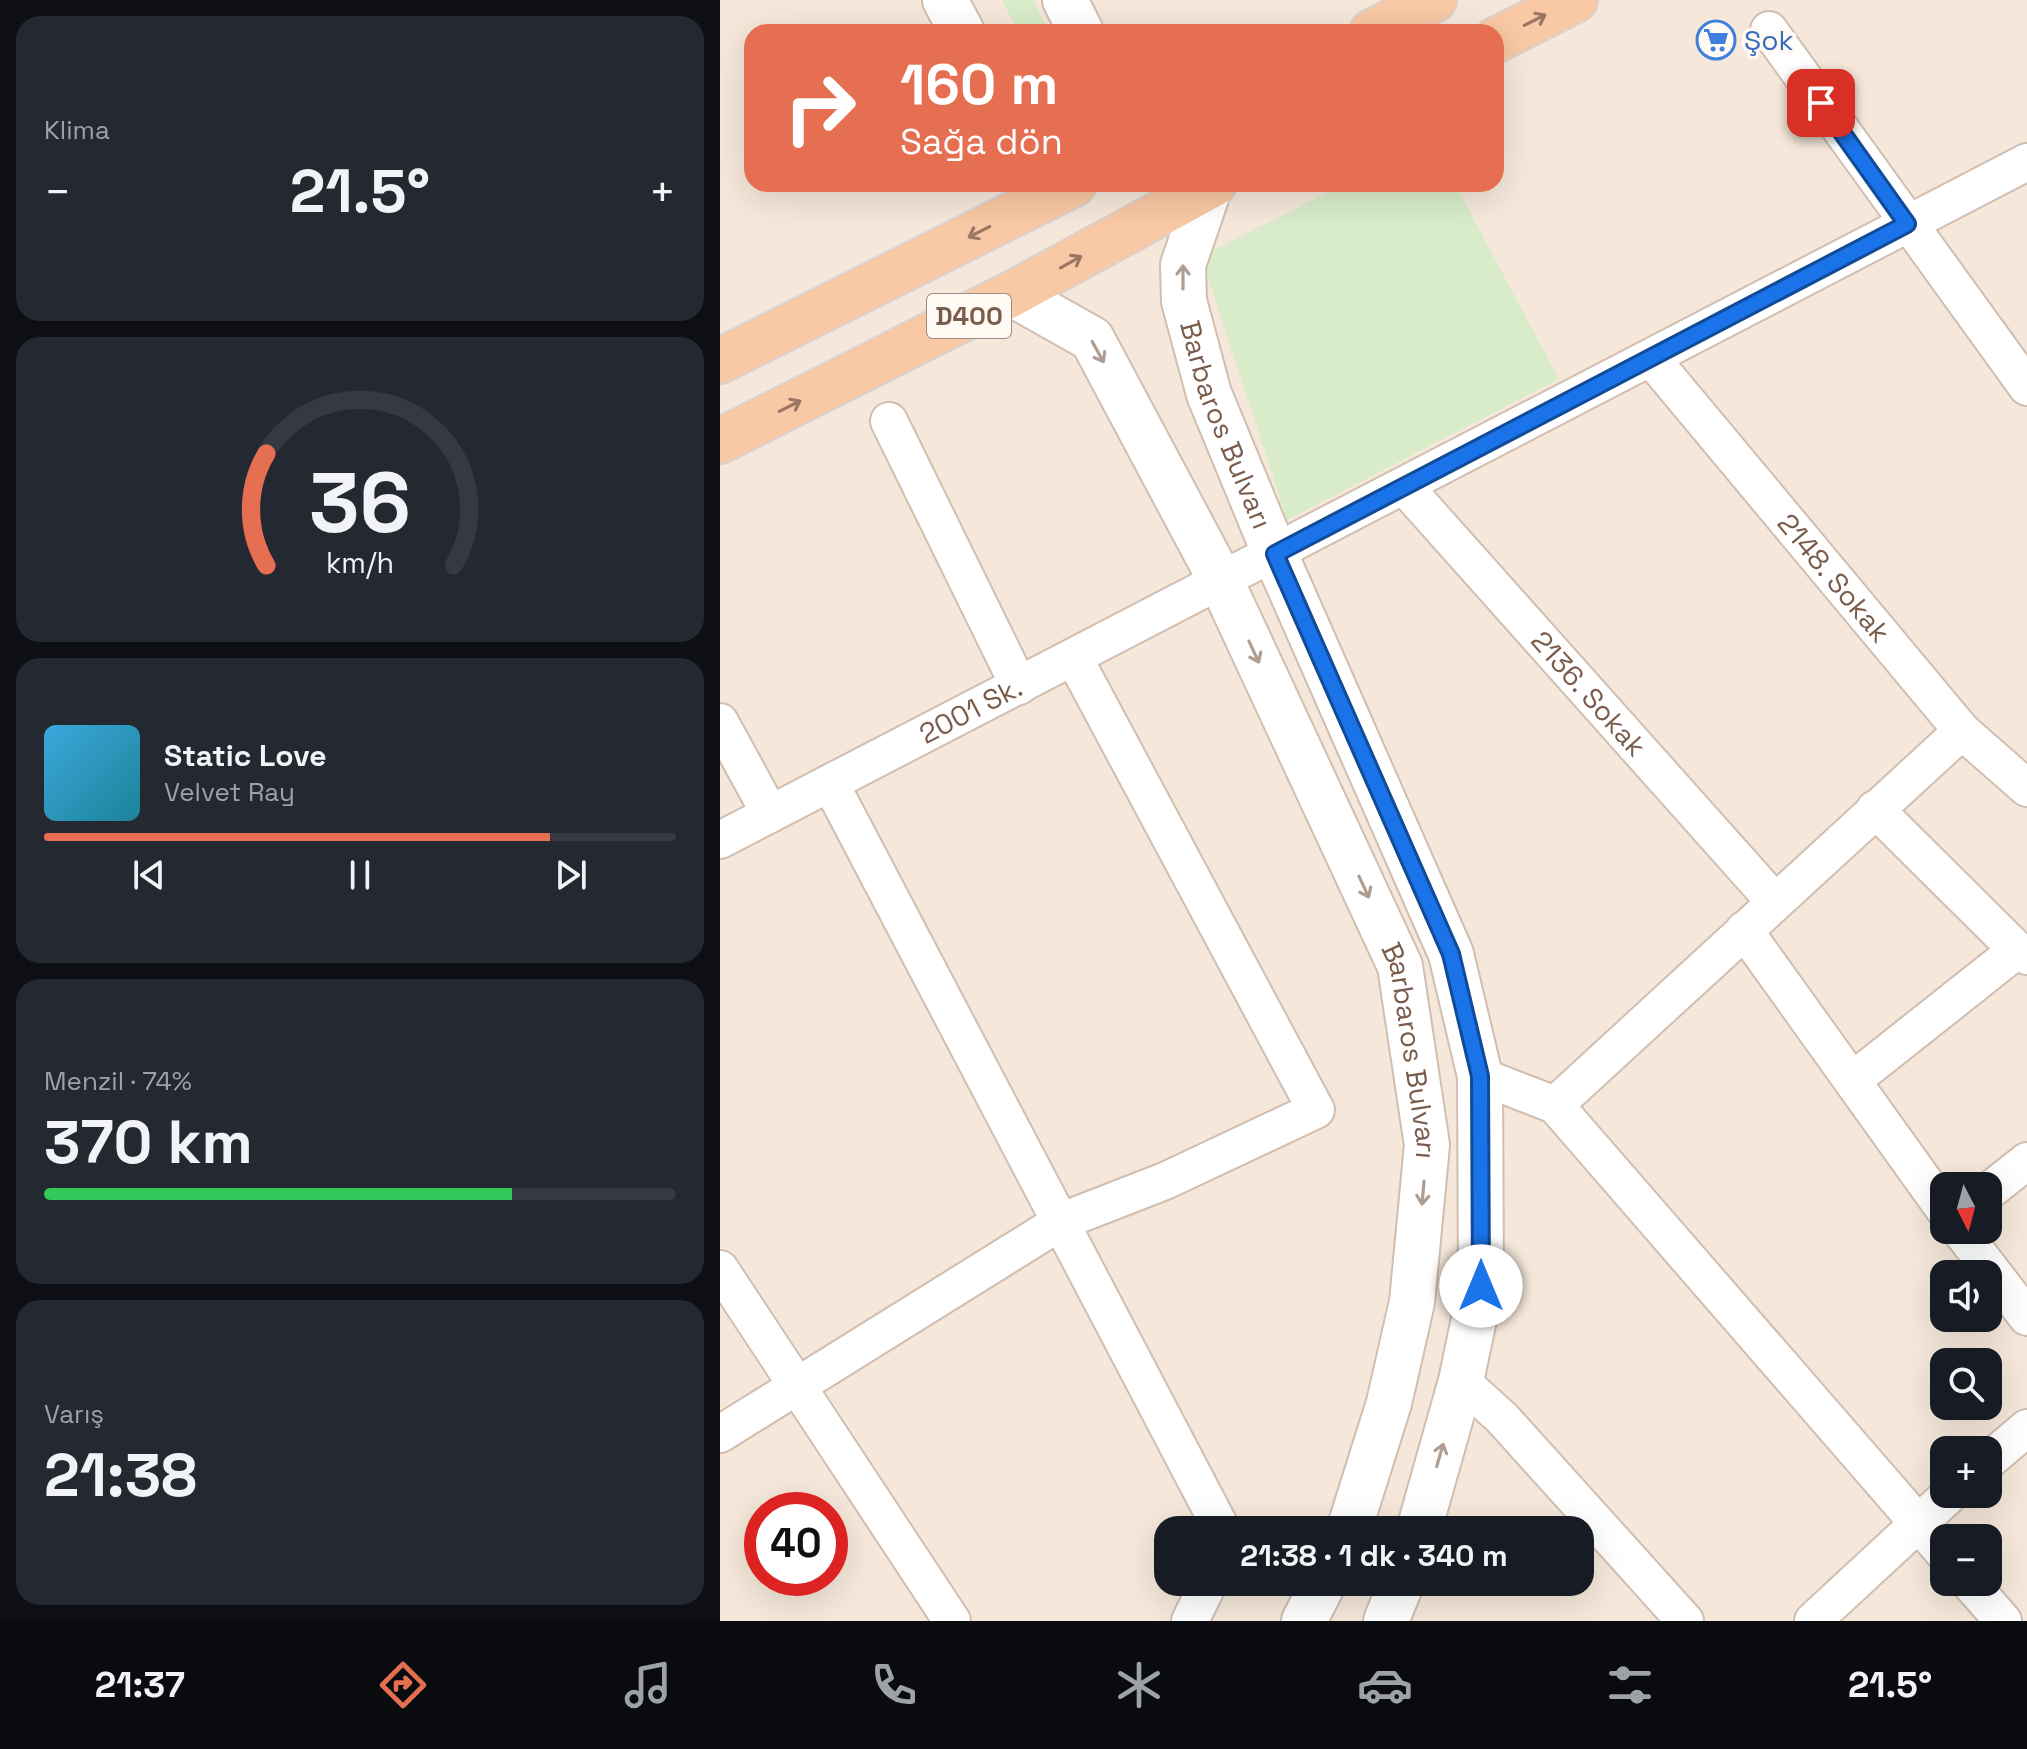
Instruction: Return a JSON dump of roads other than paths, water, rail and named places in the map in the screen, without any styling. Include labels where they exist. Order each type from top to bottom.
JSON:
[{"type":"highway","points":[[1388,24],[1434,0]]},
{"type":"highway","points":[[1504,36],[1575,0]]},
{"type":"highway","name":"D400","points":[[720,361],[1047,192]]},
{"type":"highway","name":"D400","points":[[720,441],[1012,294],[1199,192]]},
{"type":"street","points":[[945,0],[958,24]]},
{"type":"street","points":[[1065,0],[1077,24]]},
{"type":"street","points":[[1769,30],[2027,387]]},
{"type":"street","name":"2001 Sk.","points":[[720,840],[2027,162]]},
{"type":"street","name":"Barbaros Bulvarı","points":[[1209,192],[1183,265],[1184,301],[1209,394],[1275,554],[1451,954],[1480,1076],[1481,1286],[1461,1381],[1423,1516]]},
{"type":"street","name":"Barbaros Bulvarı","points":[[1012,294],[1092,339],[1221,581],[1400,966],[1427,1145],[1412,1302],[1389,1403],[1353,1516]]},
{"type":"street","name":"2148. Sokak","points":[[1651,358],[1962,731],[2027,788]]},
{"type":"street","points":[[889,421],[1019,686]]},
{"type":"street","name":"2136. Sokak","points":[[1404,486],[1775,902]]},
{"type":"street","points":[[720,1434],[1062,1221],[1165,1181],[1316,1110],[1074,658]]},
{"type":"street","points":[[720,722],[770,814]]},
{"type":"street","points":[[1555,1105],[1962,731]]},
{"type":"street","points":[[830,783],[1215,1516]]},
{"type":"street","points":[[1853,1080],[2022,953],[1875,809]]},
{"type":"street","points":[[1744,930],[1930,1189]]},
{"type":"street","points":[[1480,1076],[1555,1105],[1930,1537]]},
{"type":"street","points":[[2002,1181],[2027,1161]]},
{"type":"street","points":[[1971,1244],[2027,1317]]},
{"type":"street","points":[[720,1269],[952,1621]]},
{"type":"street","points":[[1461,1381],[1502,1418],[1685,1621]]},
{"type":"street","points":[[1813,1621],[1934,1508]]},
{"type":"street","points":[[1190,1621],[1202,1596]]},
{"type":"street","points":[[1304,1621],[1317,1596]]},
{"type":"street","points":[[1386,1621],[1396,1596]]},
{"type":"street","points":[[1981,1596],[2003,1621]]},
{"type":"place","name":"Şok","points":[[1716,40]]}]
